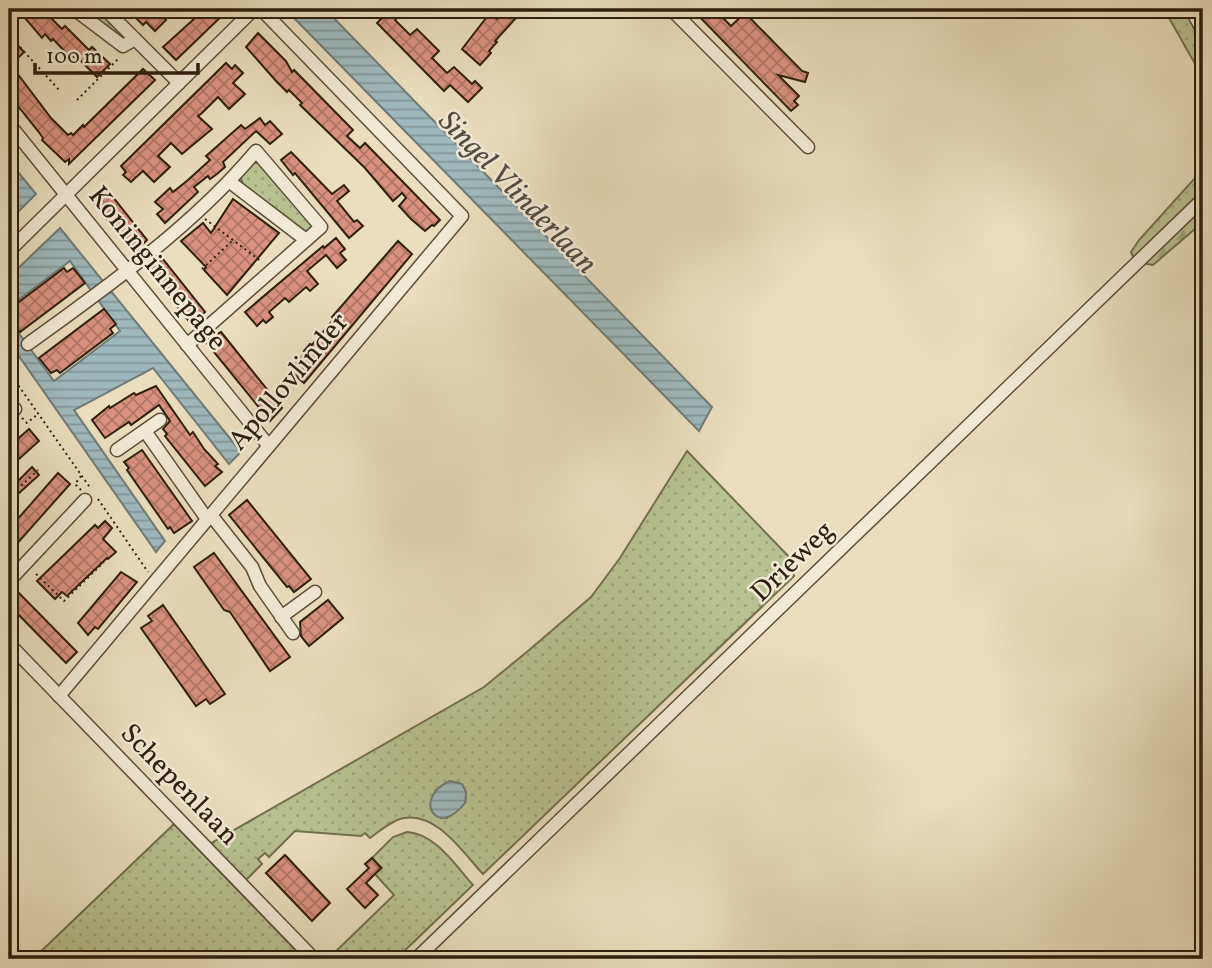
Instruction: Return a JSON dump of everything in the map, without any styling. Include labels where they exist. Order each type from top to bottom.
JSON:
[{"type":"street","points":[[9,16],[14,9]]},
{"type":"street","points":[[74,9],[122,46],[136,40]]},
{"type":"street","points":[[106,9],[178,83]]},
{"type":"street","points":[[9,251],[254,9]]},
{"type":"street","name":"Apollovlinder","points":[[59,696],[462,216],[261,9]]},
{"type":"street","points":[[671,9],[808,146]]},
{"type":"street","points":[[1192,9],[1203,29]]},
{"type":"street","name":"Koninginnepage","points":[[9,124],[268,445]]},
{"type":"street","points":[[28,344],[128,272],[230,182],[256,151],[321,228],[187,345]]},
{"type":"street","points":[[230,182],[306,240]]},
{"type":"street","name":"Drieweg","points":[[415,959],[1203,200]]},
{"type":"street","points":[[117,450],[160,420]]},
{"type":"street","points":[[145,431],[209,517],[252,567],[260,586],[293,633]]},
{"type":"street","points":[[9,581],[86,500]]},
{"type":"street","points":[[281,617],[315,592]]},
{"type":"street","name":"Schepenlaan","points":[[9,645],[314,959]]},
{"type":"path","points":[[9,35],[60,90]]},
{"type":"path","points":[[78,100],[136,40]]},
{"type":"path","points":[[195,212],[273,269]]},
{"type":"path","points":[[202,270],[233,240]]},
{"type":"path","points":[[9,372],[155,581]]},
{"type":"path","points":[[9,498],[38,470]]},
{"type":"path","points":[[82,475],[75,484],[86,500]]},
{"type":"path","points":[[9,545],[16,553]]},
{"type":"path","points":[[36,574],[64,601],[104,562]]},
{"type":"green space","points":[[80,9],[99,9],[126,37],[124,41]]},
{"type":"green space","points":[[1164,9],[1187,9],[1203,37],[1203,78]]},
{"type":"green space","points":[[250,163],[259,163],[314,226],[306,232],[243,184],[240,176]]},
{"type":"green space","points":[[1203,169],[1203,192],[1134,259],[1131,252],[1139,240]]},
{"type":"green space","points":[[1203,202],[1203,222],[1153,265],[1141,263]]},
{"type":"green space","points":[[687,451],[793,561],[794,576],[483,874],[449,836],[428,821],[416,818],[395,821],[370,838],[365,833],[361,836],[295,831],[269,857],[265,853],[258,859],[262,864],[246,880],[239,877],[208,845],[484,687],[591,597],[620,558]],"holes":[[[450,781],[462,784],[466,799],[447,818],[441,818],[435,791]]]},
{"type":"green space","points":[[174,824],[304,959],[33,959]]},
{"type":"green space","points":[[407,832],[427,838],[436,844],[473,885],[396,959],[328,959],[394,895],[375,874],[382,868],[372,858],[393,837]]},
{"type":"water","points":[[297,9],[325,9],[712,407],[699,431],[291,15]]},
{"type":"water","points":[[9,161],[36,194],[9,221]]},
{"type":"water","points":[[60,228],[241,452],[229,464],[153,368],[74,410],[165,541],[156,552],[9,342],[9,320],[54,381],[120,331],[70,261],[9,307],[9,277]]},
{"type":"water","points":[[450,781],[462,784],[466,792],[465,803],[454,813],[437,817],[430,805],[432,796]]},
{"type":"building","points":[[35,9],[42,9],[62,29],[65,26],[89,50],[92,47],[110,64],[97,77],[80,60],[72,55],[70,57],[53,39],[51,41],[45,34],[42,38],[25,18]]},
{"type":"building","points":[[127,9],[154,9],[166,20],[155,31],[146,22],[143,25]]},
{"type":"building","points":[[205,9],[229,9],[176,60],[163,47]]},
{"type":"building","points":[[375,9],[397,9],[401,13],[395,20],[410,35],[417,29],[439,51],[432,58],[447,73],[454,67],[472,84],[475,81],[482,88],[468,102],[450,85],[444,91],[377,23],[383,17]]},
{"type":"building","points":[[507,9],[524,9],[495,41],[497,42],[489,51],[491,53],[480,65],[462,49],[490,13],[497,19]]},
{"type":"building","points":[[692,9],[714,9],[731,26],[745,13],[802,71],[808,73],[805,82],[778,75],[799,96],[794,101],[798,105],[791,111]]},
{"type":"building","points":[[258,33],[286,61],[292,72],[294,70],[353,130],[347,136],[360,148],[365,143],[440,220],[434,226],[425,231],[411,219],[399,206],[406,198],[402,193],[393,201],[365,168],[300,105],[302,103],[276,81],[246,47]]},
{"type":"building","points":[[14,41],[24,52],[11,65],[51,118],[68,135],[73,135],[83,125],[84,127],[143,69],[155,80],[69,164],[69,159],[65,162],[42,140],[9,95],[9,90],[14,86],[9,79],[9,46]]},
{"type":"building","points":[[226,63],[232,69],[235,65],[243,73],[233,83],[245,94],[229,109],[218,97],[198,116],[212,129],[182,154],[171,143],[158,156],[170,167],[154,182],[143,171],[131,182],[123,175],[126,172],[121,166]]},
{"type":"building","points":[[260,118],[265,125],[270,121],[282,134],[270,144],[256,131],[223,162],[225,167],[194,187],[198,192],[165,223],[157,214],[163,209],[155,202],[170,188],[173,192],[188,180],[210,160],[206,156],[241,125],[245,129]]},
{"type":"building","points":[[291,152],[332,194],[344,185],[349,191],[337,201],[354,222],[357,220],[363,226],[349,238],[281,160]]},
{"type":"building","points":[[105,187],[147,240],[134,253],[89,197]]},
{"type":"building","points":[[233,199],[279,233],[227,295],[204,270],[206,267],[181,241],[203,223],[211,233]]},
{"type":"building","points":[[336,238],[345,249],[340,253],[346,260],[337,268],[326,255],[307,271],[318,284],[310,291],[306,287],[289,302],[285,298],[269,312],[273,317],[266,323],[263,320],[257,326],[245,312]]},
{"type":"building","points":[[398,241],[412,254],[304,383],[290,371],[306,352],[304,351],[334,319],[332,317]]},
{"type":"building","points":[[163,259],[205,312],[192,325],[147,269]]},
{"type":"building","points":[[64,268],[67,272],[73,268],[85,283],[20,332],[9,317],[14,312],[11,308]]},
{"type":"building","points":[[104,309],[116,324],[110,329],[113,333],[60,373],[57,370],[51,373],[39,358]]},
{"type":"building","points":[[221,332],[282,408],[270,421],[205,341]]},
{"type":"building","points":[[156,386],[190,435],[193,432],[218,464],[215,466],[222,472],[205,486],[165,436],[167,434],[163,429],[170,421],[159,405],[131,425],[129,422],[105,438],[92,420],[109,406],[110,408],[134,393],[136,395]]},
{"type":"building","points":[[29,429],[39,441],[9,468],[9,447]]},
{"type":"building","points":[[142,450],[192,521],[174,533],[170,527],[168,529],[127,470],[129,468],[124,462]]},
{"type":"building","points":[[32,467],[39,475],[18,494],[12,487]]},
{"type":"building","points":[[58,473],[70,484],[14,547],[9,542],[9,529]]},
{"type":"building","points":[[247,500],[311,579],[294,592],[287,587],[229,515]]},
{"type":"building","points":[[105,521],[112,528],[103,539],[116,552],[67,596],[62,592],[55,599],[37,581],[95,525],[98,528]]},
{"type":"building","points":[[214,553],[290,657],[270,671],[230,612],[224,610],[194,567]]},
{"type":"building","points":[[121,572],[137,582],[98,629],[95,627],[88,635],[78,623]]},
{"type":"building","points":[[16,590],[77,652],[66,663],[9,605],[9,597]]},
{"type":"building","points":[[328,600],[343,618],[309,646],[301,636],[300,622]]},
{"type":"building","points":[[163,605],[225,694],[210,704],[206,699],[196,706],[141,628],[152,621],[148,616]]},
{"type":"building","points":[[285,855],[330,903],[312,921],[266,873]]},
{"type":"building","points":[[372,858],[381,868],[366,883],[378,895],[365,908],[347,889],[369,868],[365,864]]},
{"type":"water label","name":"Singel Vlinderlaan","points":[[517,193]]}]
